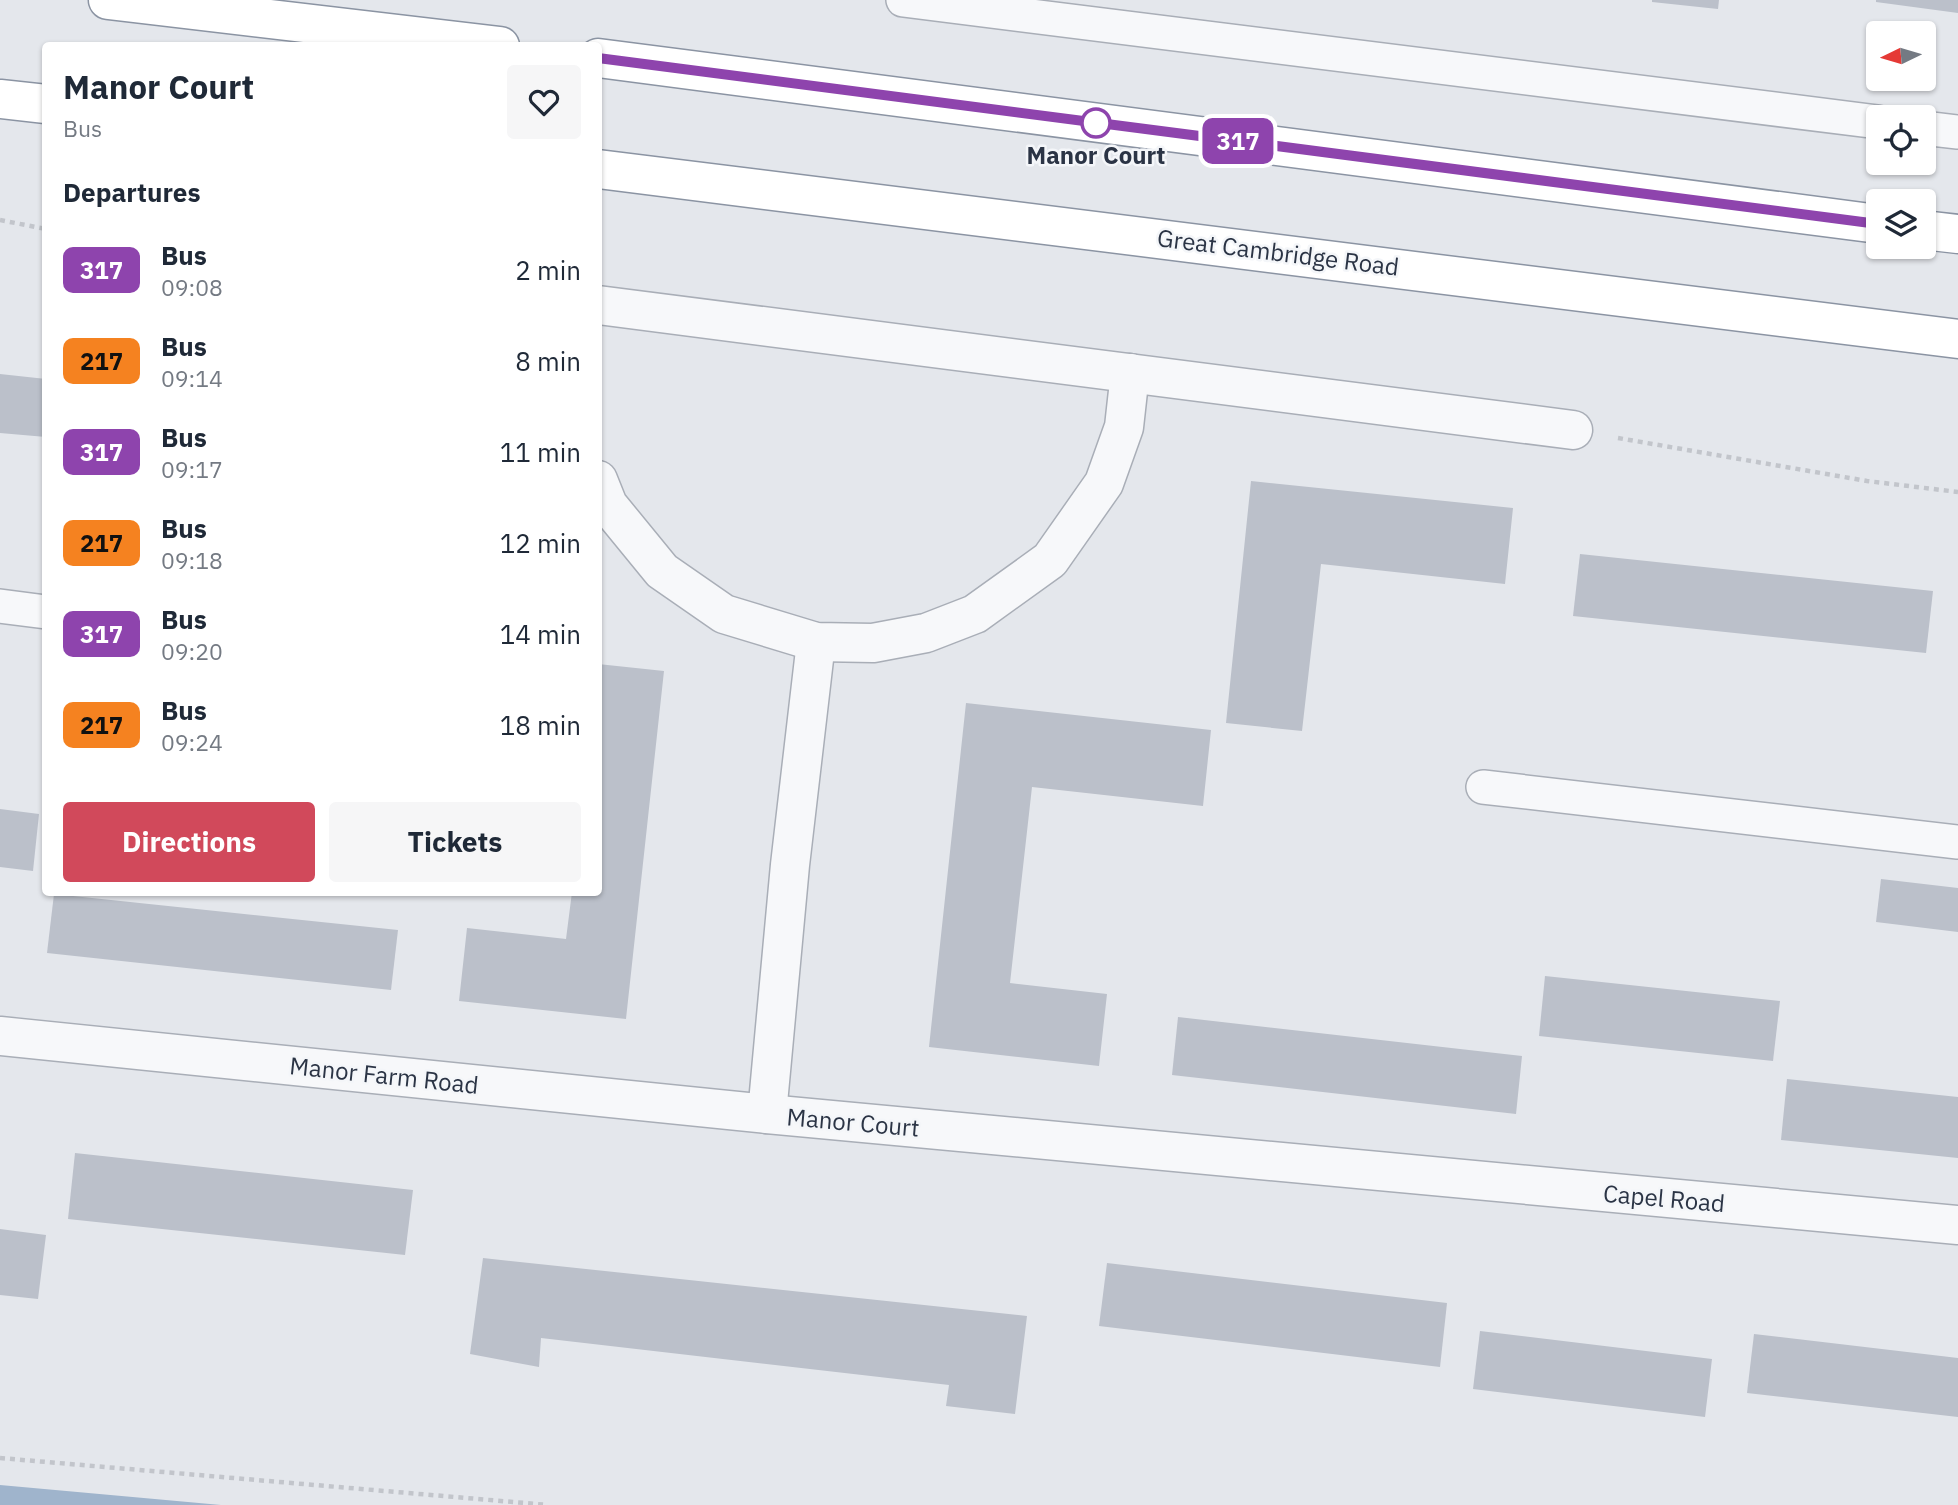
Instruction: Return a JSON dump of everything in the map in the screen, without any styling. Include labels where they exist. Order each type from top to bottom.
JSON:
[{"type":"highway","points":[[108,0],[466,42]]},
{"type":"highway","points":[[602,59],[1866,222]]},
{"type":"highway","points":[[0,99],[42,104]]},
{"type":"highway","name":"Great Cambridge Road","points":[[602,170],[1958,339]]},
{"type":"highway","points":[[1936,231],[1958,234]]},
{"type":"street","points":[[602,306],[1573,430]]},
{"type":"street","points":[[602,490],[608,505],[662,571],[724,614],[816,642],[873,643],[926,633],[975,614],[1050,560],[1104,483],[1124,427],[1130,373]]},
{"type":"street","name":"Manor Court","points":[[816,642],[790,864],[768,1114],[1370,1172]]},
{"type":"street","name":"Manor Farm Road","points":[[0,1036],[768,1114]]},
{"type":"street","name":"Capel Road","points":[[1370,1172],[1958,1226]]},
{"type":"lane","points":[[903,0],[1866,120]]},
{"type":"lane","points":[[1936,129],[1958,132]]},
{"type":"lane","points":[[0,607],[42,612]]},
{"type":"lane","points":[[1483,787],[1958,842]]},
{"type":"path","points":[[0,220],[42,228]]},
{"type":"path","points":[[1573,430],[1867,481],[1958,492]]},
{"type":"path","points":[[0,1458],[548,1505]]},
{"type":"water","points":[[0,1485],[221,1505],[0,1505]]},
{"type":"building","points":[[1652,0],[1719,0],[1718,9]]},
{"type":"building","points":[[1958,0],[1958,13],[1876,2]]},
{"type":"building","points":[[0,374],[42,379],[42,437],[0,433]]},
{"type":"building","points":[[1251,481],[1513,508],[1505,584],[1321,564],[1302,731],[1226,723]]},
{"type":"building","points":[[1580,554],[1933,591],[1926,653],[1573,616]]},
{"type":"building","points":[[602,664],[664,671],[626,1019],[459,1001],[467,928],[566,939],[571,896],[602,896]]},
{"type":"building","points":[[966,703],[1211,730],[1203,806],[1032,787],[1010,983],[1107,994],[1099,1066],[929,1047]]},
{"type":"building","points":[[0,809],[39,814],[33,871],[0,867]]},
{"type":"building","points":[[1881,879],[1958,888],[1958,932],[1876,922]]},
{"type":"building","points":[[54,896],[398,930],[391,990],[47,953]]},
{"type":"building","points":[[1545,976],[1780,1001],[1773,1061],[1539,1036]]},
{"type":"building","points":[[1178,1017],[1522,1056],[1516,1114],[1172,1075]]},
{"type":"building","points":[[1787,1079],[1958,1097],[1958,1158],[1781,1140]]},
{"type":"building","points":[[75,1153],[413,1190],[405,1255],[68,1219]]},
{"type":"building","points":[[0,1229],[46,1235],[38,1299],[0,1295]]},
{"type":"building","points":[[483,1258],[1027,1316],[1015,1414],[946,1406],[949,1385],[541,1338],[539,1367],[470,1354]]},
{"type":"building","points":[[1107,1263],[1447,1303],[1440,1367],[1099,1326]]},
{"type":"building","points":[[1480,1331],[1712,1359],[1705,1417],[1473,1389]]},
{"type":"building","points":[[1754,1334],[1958,1358],[1958,1417],[1747,1393]]},
{"type":"bus line","name":"317","points":[[602,59],[1866,222]]},
{"type":"place","name":"Manor Court","points":[[1096,123]]}]
